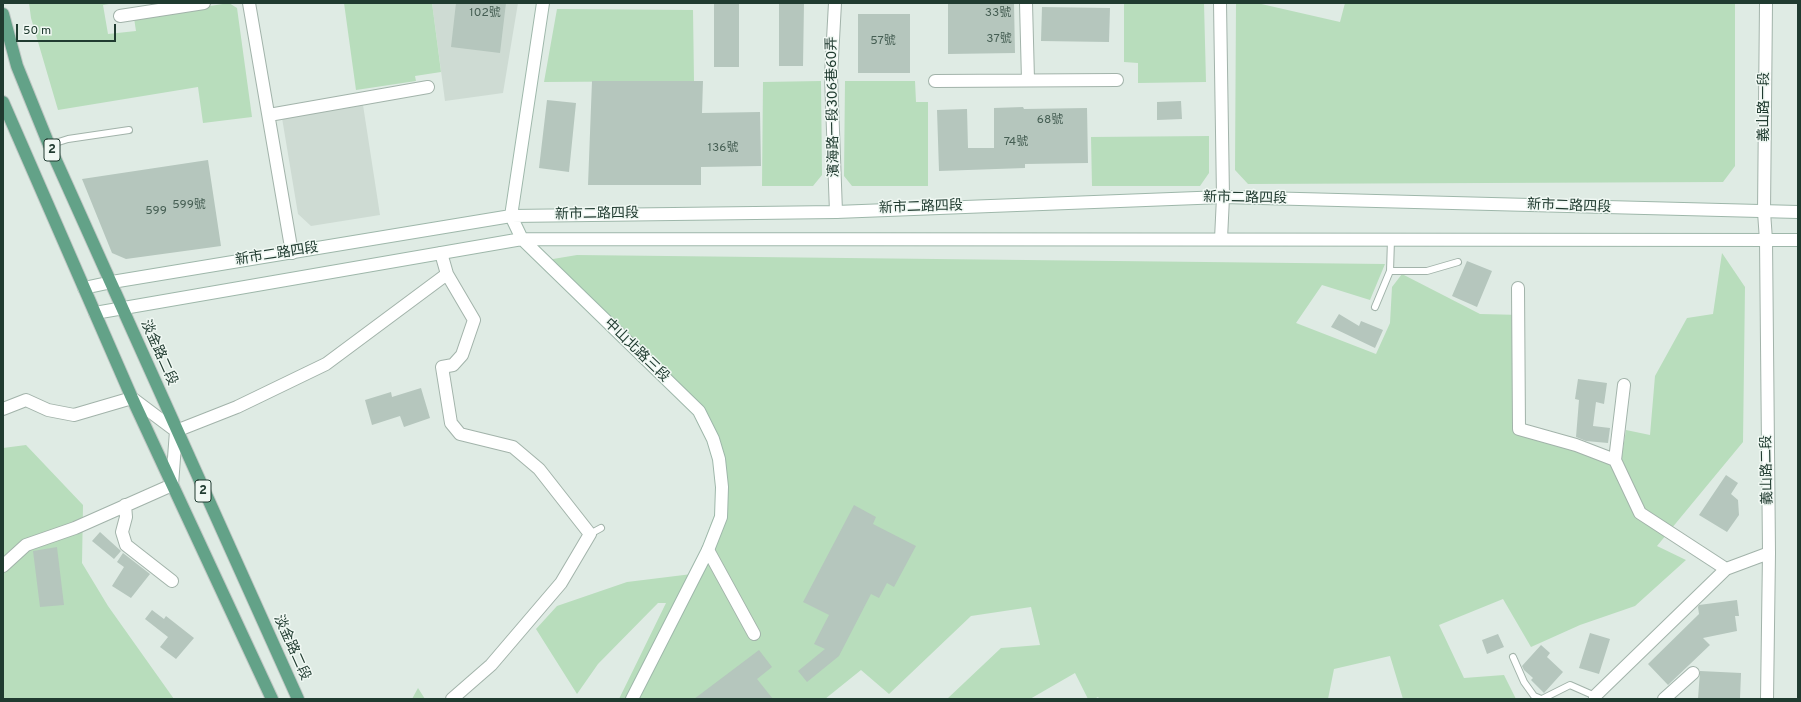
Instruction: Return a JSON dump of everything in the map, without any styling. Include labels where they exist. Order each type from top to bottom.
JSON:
[{"type":"main road","name":"淡金路二段","points":[[3,14],[17,66],[49,145],[112,282],[176,431],[298,699]]},
{"type":"main road","name":"2","points":[[3,102],[132,398],[272,699]]},
{"type":"street","points":[[120,16],[204,3]]},
{"type":"street","points":[[249,3],[292,253]]},
{"type":"street","points":[[512,216],[543,3]]},
{"type":"street","name":"濱海路一段306巷60弄","points":[[835,3],[831,76],[836,212]]},
{"type":"street","points":[[1026,3],[1028,80]]},
{"type":"street","points":[[1220,3],[1223,197],[1221,240]]},
{"type":"street","name":"義山路一段","points":[[1766,3],[1764,212],[1766,240]]},
{"type":"street","points":[[935,81],[1117,80]]},
{"type":"street","points":[[269,115],[428,87]]},
{"type":"street","name":"新市二路四段","points":[[84,288],[112,282],[512,216],[836,212],[1223,197],[1798,212]]},
{"type":"street","name":"中山北路三段","points":[[512,216],[522,239],[699,411],[713,439],[719,459],[722,487],[721,517],[708,550],[632,699]]},
{"type":"street","name":"新市二路四段","points":[[95,313],[522,239],[1798,240]]},
{"type":"street","name":"義山路二段","points":[[1766,240],[1769,554],[1767,699]]},
{"type":"street","points":[[441,253],[447,274],[474,320],[462,355],[453,365],[442,367],[451,423],[460,434],[513,447],[539,469],[590,534],[561,583],[491,665],[452,699]]},
{"type":"street","points":[[176,431],[237,407],[326,364],[447,274]]},
{"type":"street","points":[[1518,288],[1519,429],[1576,445],[1615,460]]},
{"type":"street","points":[[1624,385],[1615,460],[1640,513],[1726,569]]},
{"type":"street","points":[[3,409],[26,400],[48,410],[74,415],[132,398],[176,431]]},
{"type":"street","points":[[3,566],[26,545],[75,528],[172,485],[176,431]]},
{"type":"street","points":[[126,505],[126,517],[122,532],[126,545],[172,581]]},
{"type":"street","points":[[708,550],[754,634]]},
{"type":"street","points":[[1595,697],[1726,569],[1769,554]]},
{"type":"street","points":[[1664,699],[1693,673]]},
{"type":"lane","points":[[49,145],[68,139],[129,130]]},
{"type":"lane","points":[[1375,307],[1390,271],[1391,240]]},
{"type":"lane","points":[[1390,271],[1427,271],[1458,262]]},
{"type":"lane","points":[[590,534],[601,528]]},
{"type":"lane","points":[[1513,657],[1524,682],[1534,696],[1542,699],[1570,685],[1595,697]]},
{"type":"shaded area","points":[[432,3],[518,3],[503,93],[445,101]]},
{"type":"shaded area","points":[[363,105],[380,215],[311,226],[298,214],[282,118]]},
{"type":"green space","points":[[29,3],[115,3],[103,5],[108,34],[136,31],[134,18],[229,3],[237,8],[252,117],[203,123],[198,87],[58,110],[31,18]]},
{"type":"green space","points":[[344,3],[432,3],[441,72],[415,76],[416,81],[356,90]]},
{"type":"green space","points":[[1124,3],[1204,3],[1206,82],[1138,83],[1138,63],[1124,62]]},
{"type":"green space","points":[[1236,3],[1257,3],[1340,22],[1345,3],[1735,3],[1735,166],[1723,182],[1248,184],[1235,170]]},
{"type":"green space","points":[[557,9],[693,10],[694,81],[544,82]]},
{"type":"green space","points":[[821,81],[822,175],[813,186],[762,186],[763,82]]},
{"type":"green space","points":[[845,81],[915,81],[916,102],[928,102],[928,186],[852,186],[844,176]]},
{"type":"green space","points":[[1209,136],[1209,173],[1200,186],[1092,186],[1091,137]]},
{"type":"green space","points":[[1722,253],[1745,287],[1743,442],[1657,546],[1686,560],[1635,606],[1580,625],[1531,647],[1503,599],[1439,625],[1464,678],[1504,675],[1516,699],[1403,699],[1390,656],[1334,669],[1328,699],[1102,699],[1097,697],[1096,699],[1088,699],[1075,673],[1030,699],[947,699],[1001,648],[1040,645],[1031,607],[971,616],[889,694],[861,670],[825,699],[619,699],[666,603],[658,603],[598,664],[577,694],[536,629],[557,606],[627,582],[692,574],[718,505],[716,450],[697,411],[541,261],[577,255],[1385,264],[1370,300],[1322,285],[1296,323],[1376,354],[1390,323],[1392,287],[1402,274],[1480,314],[1522,315],[1513,431],[1567,446],[1607,460],[1622,455],[1626,430],[1650,435],[1655,376],[1687,318],[1713,314]]},
{"type":"green space","points":[[1798,356],[1798,685],[1797,684]]},
{"type":"green space","points":[[26,445],[83,505],[82,563],[108,606],[174,699],[3,699],[3,448]]},
{"type":"green space","points":[[418,688],[425,699],[412,699]]},
{"type":"building","points":[[456,3],[506,3],[500,53],[451,47]]},
{"type":"building","points":[[714,3],[739,3],[739,67],[714,67]]},
{"type":"building","points":[[779,3],[804,3],[803,66],[779,66]]},
{"type":"building","points":[[1014,3],[1015,53],[948,54],[948,4]]},
{"type":"building","points":[[1042,7],[1110,8],[1109,42],[1041,41]]},
{"type":"building","points":[[858,14],[910,14],[910,73],[858,73]]},
{"type":"building","points":[[592,81],[703,81],[702,113],[760,112],[761,166],[701,167],[701,185],[588,185]]},
{"type":"building","points":[[547,100],[576,103],[569,172],[539,168]]},
{"type":"building","points":[[1181,101],[1182,119],[1157,120],[1157,102]]},
{"type":"building","points":[[1023,107],[1024,109],[1087,108],[1088,163],[1025,164],[1025,168],[939,171],[937,110],[967,109],[968,148],[994,148],[994,108]]},
{"type":"building","points":[[208,160],[221,246],[126,259],[112,253],[82,179]]},
{"type":"building","points":[[1467,261],[1492,271],[1477,307],[1452,296]]},
{"type":"building","points":[[1339,314],[1359,326],[1361,321],[1383,330],[1375,348],[1331,327]]},
{"type":"building","points":[[1578,379],[1607,383],[1604,404],[1596,402],[1593,426],[1610,428],[1608,443],[1586,441],[1576,437],[1579,400],[1575,399]]},
{"type":"building","points":[[421,388],[430,418],[404,427],[400,416],[372,425],[365,400],[391,392],[392,397]]},
{"type":"building","points":[[1726,475],[1738,483],[1731,494],[1738,500],[1739,515],[1727,532],[1699,515]]},
{"type":"building","points":[[854,505],[876,517],[873,524],[916,546],[894,587],[887,583],[879,598],[871,594],[839,656],[807,682],[798,671],[825,649],[814,644],[829,615],[803,602]]},
{"type":"building","points":[[100,532],[121,551],[114,559],[92,541]]},
{"type":"building","points":[[57,547],[64,605],[40,607],[33,551]]},
{"type":"building","points":[[123,553],[150,574],[131,598],[112,586],[124,567],[117,562]]},
{"type":"building","points":[[1737,600],[1739,616],[1735,616],[1737,631],[1703,638],[1710,645],[1668,685],[1648,664],[1699,614],[1699,605]]},
{"type":"building","points":[[152,610],[164,619],[166,616],[194,638],[176,659],[160,647],[168,637],[145,619]]},
{"type":"building","points":[[1590,633],[1610,639],[1599,674],[1579,668]]},
{"type":"building","points":[[1498,634],[1504,647],[1487,654],[1482,640]]},
{"type":"building","points":[[1541,645],[1550,653],[1547,657],[1563,672],[1544,693],[1531,680],[1533,678],[1524,670],[1522,666]]},
{"type":"building","points":[[759,650],[772,667],[757,679],[773,699],[694,699]]},
{"type":"building","points":[[1700,671],[1741,673],[1740,699],[1698,699]]}]
